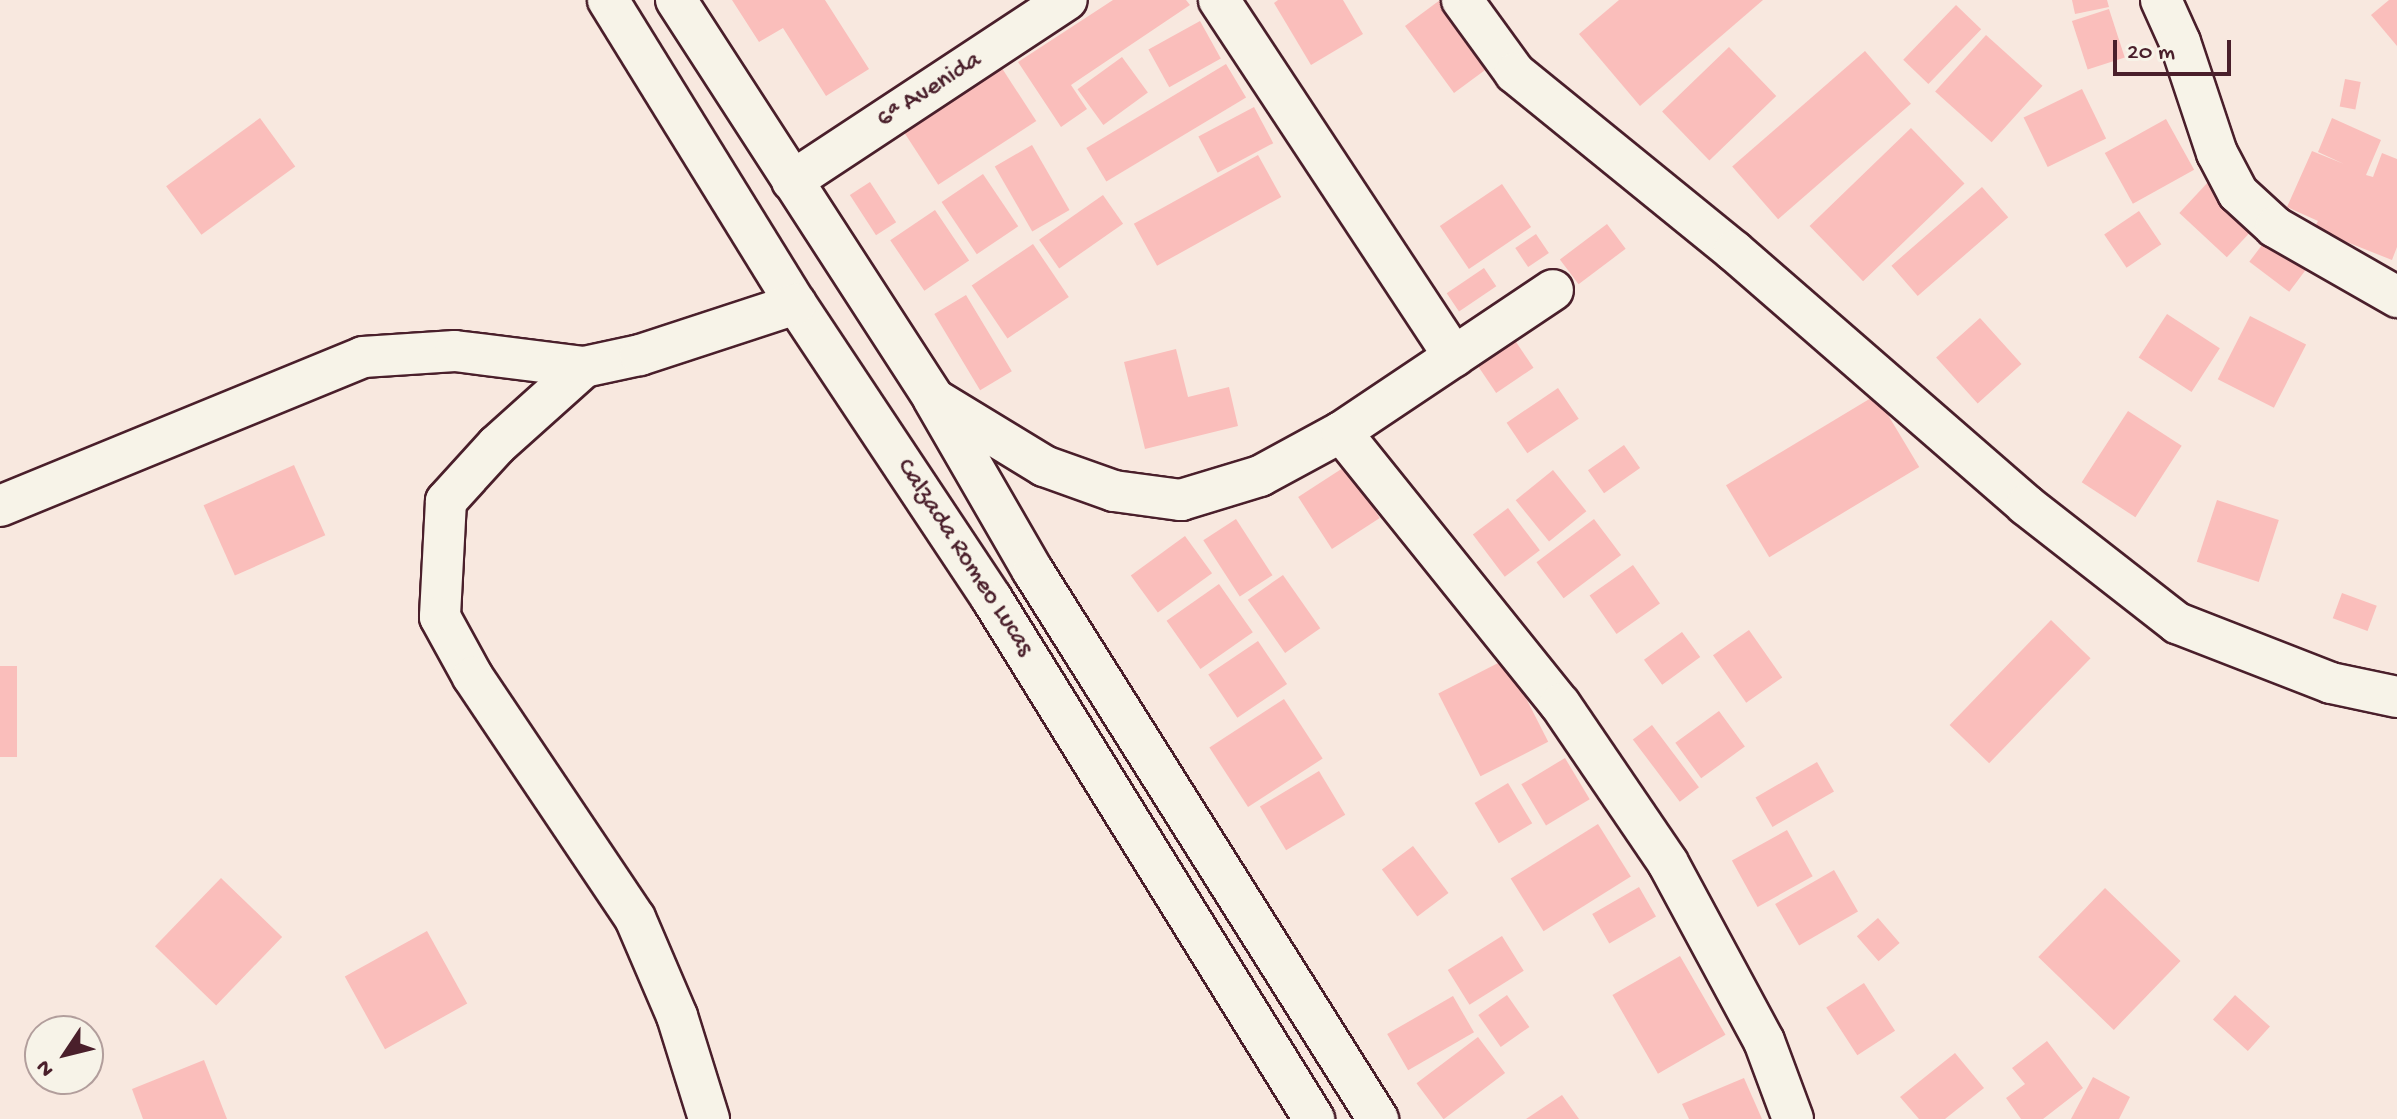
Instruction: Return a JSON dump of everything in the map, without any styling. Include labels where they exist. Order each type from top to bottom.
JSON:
[{"type":"street","name":"Calzada Romeo Lucas","points":[[608,0],[796,304],[992,599],[1314,1119]]},
{"type":"street","name":"Calzada Romeo Lucas","points":[[676,0],[933,398],[1033,571],[1378,1119]]},
{"type":"street","name":"6ª Avenida","points":[[792,181],[1067,0]]},
{"type":"street","points":[[1219,0],[1454,356]]},
{"type":"street","points":[[1462,0],[1515,73],[1745,261],[2026,505],[2177,623],[2331,683],[2397,697]]},
{"type":"street","points":[[2161,0],[2180,42],[2217,153],[2238,193],[2275,227],[2397,297]]},
{"type":"street","points":[[933,398],[1044,466],[1114,491],[1181,500],[1260,476],[1341,432],[1553,290]]},
{"type":"street","points":[[0,506],[363,357],[455,351],[584,367],[640,355],[796,304]]},
{"type":"street","points":[[584,367],[497,445],[446,501],[440,617],[473,677],[635,918],[677,1016],[709,1119]]},
{"type":"street","points":[[1341,432],[1560,704],[1668,863],[1764,1041],[1793,1119]]},
{"type":"building","points":[[732,0],[825,0],[869,69],[826,96],[783,28],[759,42]]},
{"type":"building","points":[[1113,0],[1186,0],[1190,5],[1071,85],[1087,109],[1061,127],[1018,62]]},
{"type":"building","points":[[1278,0],[1343,0],[1363,34],[1311,65],[1274,3]]},
{"type":"building","points":[[1440,0],[1451,0],[1496,62],[1454,93],[1405,26]]},
{"type":"building","points":[[1619,0],[1763,0],[1640,106],[1579,34]]},
{"type":"building","points":[[2072,0],[2107,0],[2109,7],[2075,14]]},
{"type":"building","points":[[2389,0],[2397,0],[2397,46],[2371,15]]},
{"type":"building","points":[[1956,5],[1981,29],[1928,84],[1903,60]]},
{"type":"building","points":[[2109,9],[2125,58],[2088,70],[2072,21]]},
{"type":"building","points":[[1200,21],[1221,59],[1169,87],[1148,50]]},
{"type":"building","points":[[1986,35],[2042,86],[1992,142],[1935,91]]},
{"type":"building","points":[[1729,47],[1776,96],[1709,161],[1662,112]]},
{"type":"building","points":[[1865,51],[1911,104],[1778,219],[1732,166]]},
{"type":"building","points":[[1122,57],[1148,93],[1103,125],[1078,89]]},
{"type":"building","points":[[996,59],[1036,121],[938,185],[898,123]]},
{"type":"building","points":[[1226,64],[1246,97],[1106,181],[1086,148]]},
{"type":"building","points":[[2345,79],[2361,82],[2355,110],[2340,106]]},
{"type":"building","points":[[2082,89],[2106,138],[2048,167],[2024,117]]},
{"type":"building","points":[[1254,107],[1273,143],[1218,173],[1198,137]]},
{"type":"building","points":[[260,118],[295,167],[201,235],[166,186]]},
{"type":"building","points":[[2332,118],[2381,140],[2366,175],[2373,177],[2382,153],[2397,159],[2397,247],[2392,260],[2314,229],[2318,221],[2287,207],[2312,151],[2344,164],[2318,152]]},
{"type":"building","points":[[2166,119],[2194,170],[2133,204],[2105,153]]},
{"type":"building","points":[[1911,128],[1964,183],[1863,281],[1810,226]]},
{"type":"building","points":[[1032,145],[1070,210],[1032,231],[995,166]]},
{"type":"building","points":[[1258,155],[1281,197],[1157,266],[1134,224]]},
{"type":"building","points":[[983,174],[1018,226],[977,254],[942,202]]},
{"type":"building","points":[[2210,180],[2258,224],[2227,257],[2179,213]]},
{"type":"building","points":[[870,182],[896,222],[876,235],[850,195]]},
{"type":"building","points":[[1502,184],[1531,227],[1469,269],[1440,226]]},
{"type":"building","points":[[1982,187],[2008,217],[1918,296],[1891,266]]},
{"type":"building","points":[[1103,195],[1123,224],[1059,268],[1039,240]]},
{"type":"building","points":[[935,210],[969,261],[924,291],[890,240]]},
{"type":"building","points":[[2139,211],[2161,244],[2127,268],[2104,234]]},
{"type":"building","points":[[1607,224],[1626,249],[1579,284],[1560,260]]},
{"type":"building","points":[[2271,233],[2311,263],[2289,292],[2249,262]]},
{"type":"building","points":[[1536,234],[1549,253],[1528,267],[1515,248]]},
{"type":"building","points":[[1033,244],[1069,297],[1007,338],[972,285]]},
{"type":"building","points":[[1484,268],[1496,286],[1459,311],[1447,293]]},
{"type":"building","points":[[966,295],[1012,371],[980,390],[934,314]]},
{"type":"building","points":[[2167,314],[2220,348],[2192,392],[2139,358]]},
{"type":"building","points":[[2250,316],[2306,345],[2274,408],[2218,379]]},
{"type":"building","points":[[1980,318],[2021,364],[1978,404],[1936,357]]},
{"type":"building","points":[[1510,333],[1533,368],[1496,393],[1473,358]]},
{"type":"building","points":[[1176,349],[1188,397],[1229,387],[1238,426],[1145,449],[1124,362]]},
{"type":"building","points":[[1558,388],[1579,419],[1527,453],[1507,423]]},
{"type":"building","points":[[1876,395],[1919,467],[1769,557],[1726,485]]},
{"type":"building","points":[[2128,411],[2182,446],[2135,517],[2082,482]]},
{"type":"building","points":[[1624,445],[1640,468],[1604,493],[1588,470]]},
{"type":"building","points":[[294,465],[325,535],[235,576],[204,505]]},
{"type":"building","points":[[1346,466],[1380,518],[1332,549],[1298,497]]},
{"type":"building","points":[[1553,470],[1586,511],[1549,541],[1516,500]]},
{"type":"building","points":[[2217,500],[2279,520],[2259,582],[2197,562]]},
{"type":"building","points":[[1508,508],[1540,550],[1505,577],[1473,534]]},
{"type":"building","points":[[1236,519],[1272,575],[1240,596],[1203,540]]},
{"type":"building","points":[[1594,519],[1621,555],[1564,598],[1536,562]]},
{"type":"building","points":[[1185,536],[1212,573],[1158,613],[1131,575]]},
{"type":"building","points":[[1633,565],[1660,604],[1617,634],[1590,595]]},
{"type":"building","points":[[1283,575],[1320,628],[1285,653],[1248,600]]},
{"type":"building","points":[[1219,584],[1253,632],[1200,669],[1167,621]]},
{"type":"building","points":[[2342,593],[2377,606],[2368,631],[2333,618]]},
{"type":"building","points":[[2051,620],[2091,658],[1989,763],[1950,725]]},
{"type":"building","points":[[1749,630],[1782,678],[1746,703],[1713,655]]},
{"type":"building","points":[[1682,632],[1700,657],[1662,685],[1644,660]]},
{"type":"building","points":[[1258,641],[1287,684],[1237,718],[1208,675]]},
{"type":"building","points":[[1506,659],[1548,742],[1481,776],[1438,694]]},
{"type":"building","points":[[0,666],[17,666],[17,757],[0,757]]},
{"type":"building","points":[[1284,699],[1323,759],[1248,807],[1209,747]]},
{"type":"building","points":[[1719,711],[1745,747],[1701,778],[1675,743]]},
{"type":"building","points":[[1652,725],[1699,787],[1680,802],[1633,739]]},
{"type":"building","points":[[1565,758],[1590,799],[1546,825],[1521,784]]},
{"type":"building","points":[[1817,762],[1834,791],[1773,827],[1756,798]]},
{"type":"building","points":[[1319,771],[1345,815],[1286,850],[1260,807]]},
{"type":"building","points":[[1508,783],[1532,823],[1499,843],[1475,803]]},
{"type":"building","points":[[1598,824],[1631,877],[1544,931],[1511,879]]},
{"type":"building","points":[[1787,830],[1813,876],[1758,907],[1732,861]]},
{"type":"building","points":[[1413,846],[1449,893],[1417,917],[1382,869]]},
{"type":"building","points":[[1834,870],[1858,912],[1799,946],[1775,904]]},
{"type":"building","points":[[221,878],[282,937],[216,1005],[155,946]]},
{"type":"building","points":[[1639,887],[1656,916],[1609,943],[1592,914]]},
{"type":"building","points":[[2105,888],[2181,961],[2114,1030],[2038,957]]},
{"type":"building","points":[[1878,918],[1900,943],[1879,961],[1857,936]]},
{"type":"building","points":[[427,931],[467,1004],[385,1049],[345,977]]},
{"type":"building","points":[[1502,936],[1524,971],[1469,1005],[1448,970]]},
{"type":"building","points":[[1680,956],[1726,1035],[1658,1074],[1612,995]]},
{"type":"building","points":[[1864,983],[1895,1031],[1857,1055],[1826,1008]]},
{"type":"building","points":[[1507,995],[1529,1027],[1501,1047],[1478,1015]]},
{"type":"building","points":[[2235,995],[2270,1026],[2248,1051],[2213,1020]]},
{"type":"building","points":[[1453,996],[1474,1032],[1408,1070],[1387,1034]]},
{"type":"building","points":[[1478,1037],[1505,1073],[1444,1119],[1417,1083]]},
{"type":"building","points":[[2047,1041],[2083,1088],[2043,1119],[2021,1119],[2006,1098],[2025,1084],[2012,1068]]},
{"type":"building","points":[[1955,1053],[1984,1088],[1945,1119],[1919,1119],[1900,1097]]},
{"type":"building","points":[[204,1060],[227,1119],[143,1119],[132,1089]]},
{"type":"building","points":[[2093,1077],[2130,1097],[2119,1119],[2071,1119]]},
{"type":"building","points":[[1744,1078],[1762,1119],[1689,1119],[1682,1104]]},
{"type":"building","points":[[1562,1095],[1579,1119],[1526,1119]]}]
